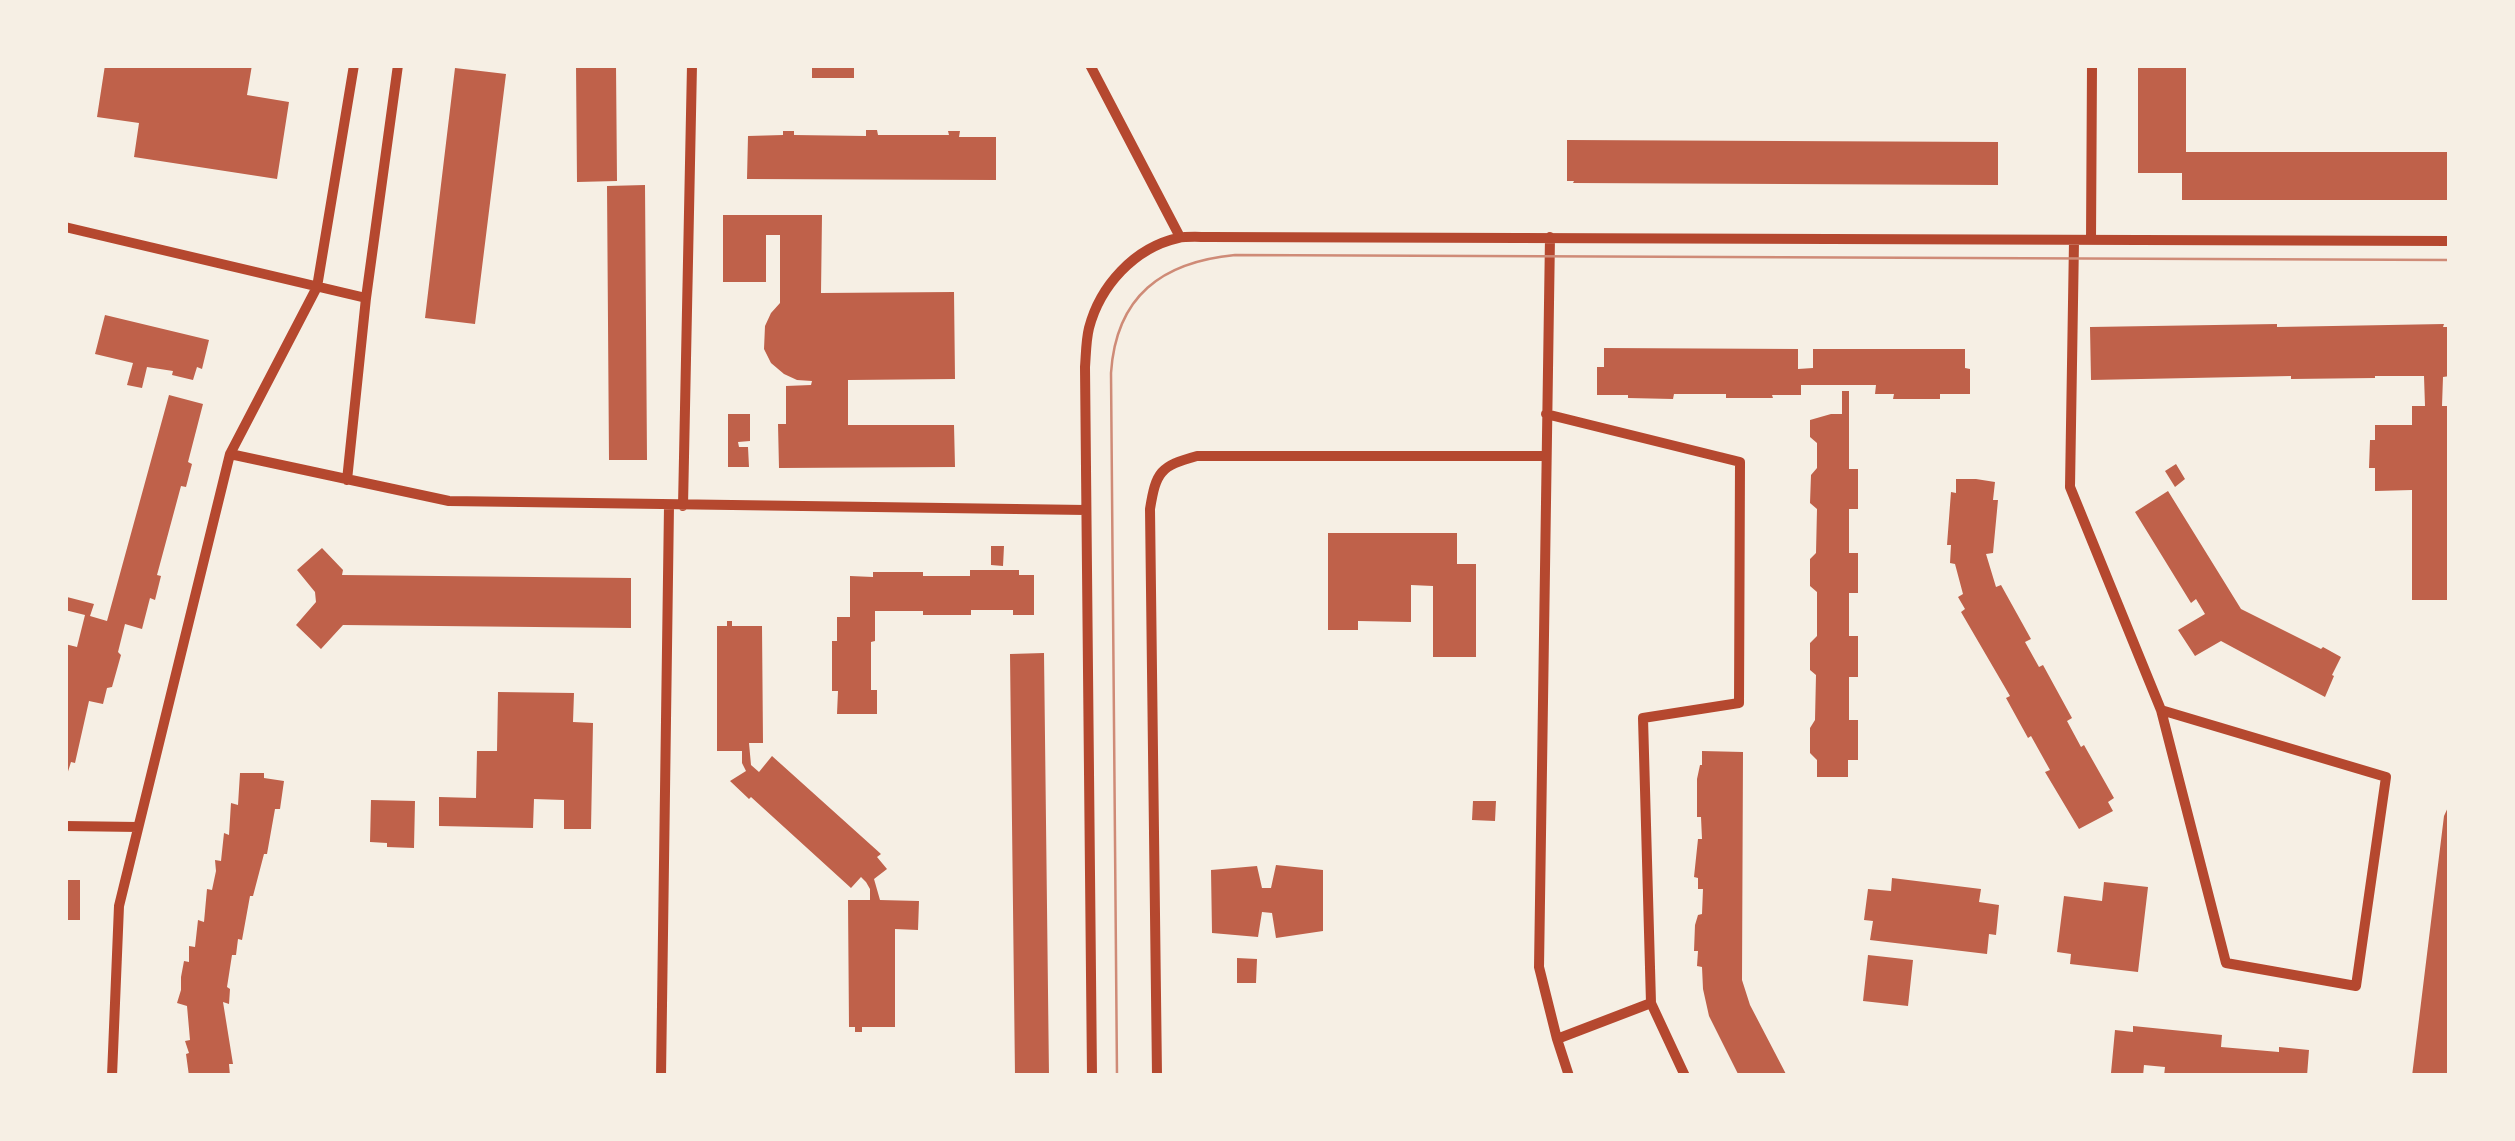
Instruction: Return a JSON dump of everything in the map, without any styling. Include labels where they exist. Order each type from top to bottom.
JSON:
[{"type":"street","points":[[112,1076],[119,906],[138,826],[230,454],[317,287],[354,65]]},
{"type":"street","points":[[347,480],[366,298],[398,65]]},
{"type":"street","points":[[683,506],[692,65]]},
{"type":"street","points":[[1090,65],[1180,237]]},
{"type":"street","points":[[2091,240],[2092,65]]},
{"type":"street","points":[[65,227],[366,298]]},
{"type":"street","points":[[1092,1076],[1084,367],[1088,330],[1098,304],[1112,280],[1136,258],[1180,237],[2450,241]]},
{"type":"street","points":[[1550,237],[1539,967],[1569,1076]]},
{"type":"street","points":[[2074,241],[2070,487],[2161,710],[2226,963],[2356,986],[2386,777],[2161,710]]},
{"type":"street","points":[[1546,414],[1740,462],[1738,703],[1643,718],[1650,1003],[1685,1076]]},
{"type":"street","points":[[230,454],[450,501],[1086,510]]},
{"type":"street","points":[[1157,1076],[1150,509],[1154,480],[1173,462],[1196,456],[1546,456]]},
{"type":"street","points":[[661,1076],[669,506]]},
{"type":"street","points":[[65,826],[138,826]]},
{"type":"street","points":[[1556,1039],[1650,1003]]},
{"type":"building","points":[[105,65],[252,65],[247,95],[289,102],[277,179],[134,157],[139,123],[97,117]]},
{"type":"building","points":[[576,65],[616,65],[617,181],[577,182]]},
{"type":"building","points":[[812,65],[854,65],[854,78],[812,78]]},
{"type":"building","points":[[2138,65],[2186,65],[2186,152],[2450,152],[2450,200],[2182,200],[2182,173],[2138,173]]},
{"type":"building","points":[[455,68],[506,74],[475,324],[425,318]]},
{"type":"building","points":[[866,130],[877,130],[878,135],[949,135],[948,131],[960,131],[959,137],[996,137],[996,180],[747,179],[748,136],[794,131],[794,135],[866,136]]},
{"type":"building","points":[[1567,140],[1998,142],[1998,185],[1573,183],[1567,181]]},
{"type":"building","points":[[645,185],[647,460],[609,460],[607,186]]},
{"type":"building","points":[[723,215],[822,215],[821,293],[954,292],[955,379],[848,380],[848,425],[954,425],[955,467],[779,468],[778,424],[786,424],[786,386],[811,385],[812,381],[784,374],[771,363],[764,349],[765,326],[780,303],[780,235],[766,235],[766,282],[723,282]]},
{"type":"building","points":[[105,315],[209,340],[202,369],[197,367],[193,380],[172,375],[173,371],[147,367],[142,388],[127,385],[133,363],[95,354]]},
{"type":"building","points":[[2090,327],[2450,327],[2450,376],[2443,377],[2442,406],[2450,406],[2450,600],[2412,600],[2412,490],[2375,491],[2375,468],[2369,468],[2375,425],[2412,425],[2412,406],[2425,406],[2424,376],[2091,380]]},
{"type":"building","points":[[1604,348],[1798,349],[1798,369],[1813,368],[1813,349],[1965,349],[1970,394],[1940,394],[1940,399],[1893,399],[1894,394],[1875,394],[1876,385],[1801,385],[1801,395],[1772,395],[1773,398],[1726,398],[1726,394],[1674,394],[1673,399],[1597,395],[1597,367],[1604,367]]},
{"type":"building","points":[[1842,391],[1849,391],[1849,469],[1858,469],[1858,509],[1849,509],[1849,553],[1858,553],[1858,593],[1849,593],[1849,636],[1858,636],[1858,677],[1849,677],[1849,720],[1858,720],[1858,760],[1848,760],[1848,777],[1817,777],[1817,760],[1810,753],[1816,675],[1810,670],[1810,643],[1817,636],[1817,592],[1810,586],[1810,559],[1816,553],[1817,509],[1810,503],[1817,443],[1810,437],[1810,420],[1842,414]]},
{"type":"building","points":[[169,395],[203,404],[188,462],[192,464],[186,487],[181,486],[157,575],[161,576],[155,600],[150,598],[142,629],[125,624],[112,687],[107,688],[103,704],[89,701],[75,763],[71,762],[65,781],[65,644],[77,647],[85,615],[65,610],[65,603],[67,597],[94,604],[90,616],[107,621]]},
{"type":"building","points":[[728,414],[750,414],[750,441],[738,442],[739,447],[748,447],[749,467],[728,467]]},
{"type":"building","points":[[2176,464],[2185,479],[2175,487],[2165,471]]},
{"type":"building","points":[[1956,479],[1995,482],[1993,500],[1998,500],[1993,553],[1986,554],[1996,587],[2001,585],[2031,639],[2025,642],[2039,667],[2043,665],[2072,718],[2067,721],[2114,798],[2108,802],[2113,811],[2079,829],[1961,612],[1965,609],[1958,597],[1963,594],[1955,564],[1950,563],[1951,545],[1947,545],[1951,492],[1956,493]]},
{"type":"building","points":[[2168,491],[2241,609],[2341,657],[2325,697],[2221,641],[2195,656],[2178,630],[2205,614],[2196,599],[2191,603],[2135,512]]},
{"type":"building","points":[[1328,533],[1457,533],[1457,564],[1476,564],[1476,657],[1433,657],[1433,586],[1411,585],[1411,622],[1358,621],[1358,630],[1328,630]]},
{"type":"building","points":[[991,546],[1004,546],[1003,566],[991,565]]},
{"type":"building","points":[[322,548],[343,570],[342,575],[631,578],[631,628],[343,625],[321,649],[296,625],[316,602],[315,592],[297,570]]},
{"type":"building","points":[[970,570],[1019,570],[1019,575],[1034,575],[1034,615],[1013,615],[1013,610],[971,610],[971,615],[875,611],[871,690],[877,690],[877,714],[837,714],[838,691],[832,691],[832,641],[837,641],[837,617],[850,617],[850,576],[923,572],[923,576],[970,576]]},
{"type":"building","points":[[727,621],[732,621],[732,626],[762,626],[763,743],[749,743],[751,765],[759,772],[772,756],[881,854],[877,857],[887,869],[874,879],[880,900],[919,901],[918,930],[895,929],[895,1027],[862,1027],[862,1032],[855,1032],[855,1027],[849,1027],[848,900],[870,900],[866,882],[861,877],[851,888],[730,781],[746,771],[742,751],[717,751],[717,626],[727,626]]},
{"type":"building","points":[[1044,653],[1049,1076],[1015,1076],[1010,654]]},
{"type":"building","points":[[498,692],[574,693],[573,722],[593,723],[591,829],[564,829],[564,800],[534,799],[533,828],[439,826],[439,797],[476,798],[477,751],[497,751]]},
{"type":"building","points":[[1702,751],[1743,752],[1742,980],[1750,1005],[1787,1076],[1739,1076],[1709,1016],[1702,967],[1697,966],[1698,951],[1694,951],[1703,889],[1698,889],[1698,878],[1694,877],[1698,839],[1702,839],[1701,817],[1697,817],[1697,779]]},
{"type":"building","points":[[240,773],[264,773],[264,778],[284,781],[280,809],[275,809],[267,854],[250,896],[242,940],[238,939],[236,955],[232,955],[227,987],[229,1004],[223,1002],[233,1064],[229,1064],[230,1076],[189,1076],[187,1006],[177,1003],[181,977],[184,961],[189,962],[189,946],[195,947],[198,920],[204,922],[207,889],[212,890],[215,860],[221,861],[224,833],[229,835],[231,803],[238,805]]},
{"type":"building","points":[[371,800],[415,801],[414,848],[370,842]]},
{"type":"building","points":[[1473,801],[1496,801],[1495,821],[1472,820]]},
{"type":"building","points":[[2450,803],[2450,1076],[2412,1076],[2444,816]]},
{"type":"building","points":[[1276,865],[1323,870],[1323,931],[1276,938],[1272,913],[1262,912],[1258,937],[1212,933],[1211,870],[1257,866],[1262,888],[1271,888]]},
{"type":"building","points":[[1892,878],[1981,889],[1979,902],[1999,905],[1996,935],[1989,934],[1987,954],[1870,940],[1873,921],[1864,920],[1868,889],[1891,891]]},
{"type":"building","points":[[65,880],[80,880],[80,920],[65,920]]},
{"type":"building","points":[[2104,882],[2148,887],[2138,972],[2070,964],[2071,954],[2057,952],[2064,896],[2102,901]]},
{"type":"building","points":[[1868,955],[1913,960],[1908,1006],[1863,1001]]},
{"type":"building","points":[[1237,958],[1257,959],[1256,983],[1237,983]]},
{"type":"building","points":[[2133,1026],[2222,1035],[2221,1047],[2279,1052],[2279,1047],[2309,1050],[2307,1076],[2164,1076],[2165,1067],[2144,1065],[2143,1076],[2111,1073],[2115,1030],[2133,1032]]},
{"type":"tram line","points":[[1117,1076],[1111,373],[1122,323],[1133,304],[1165,275],[1209,259],[1235,255],[2450,260]]}]
